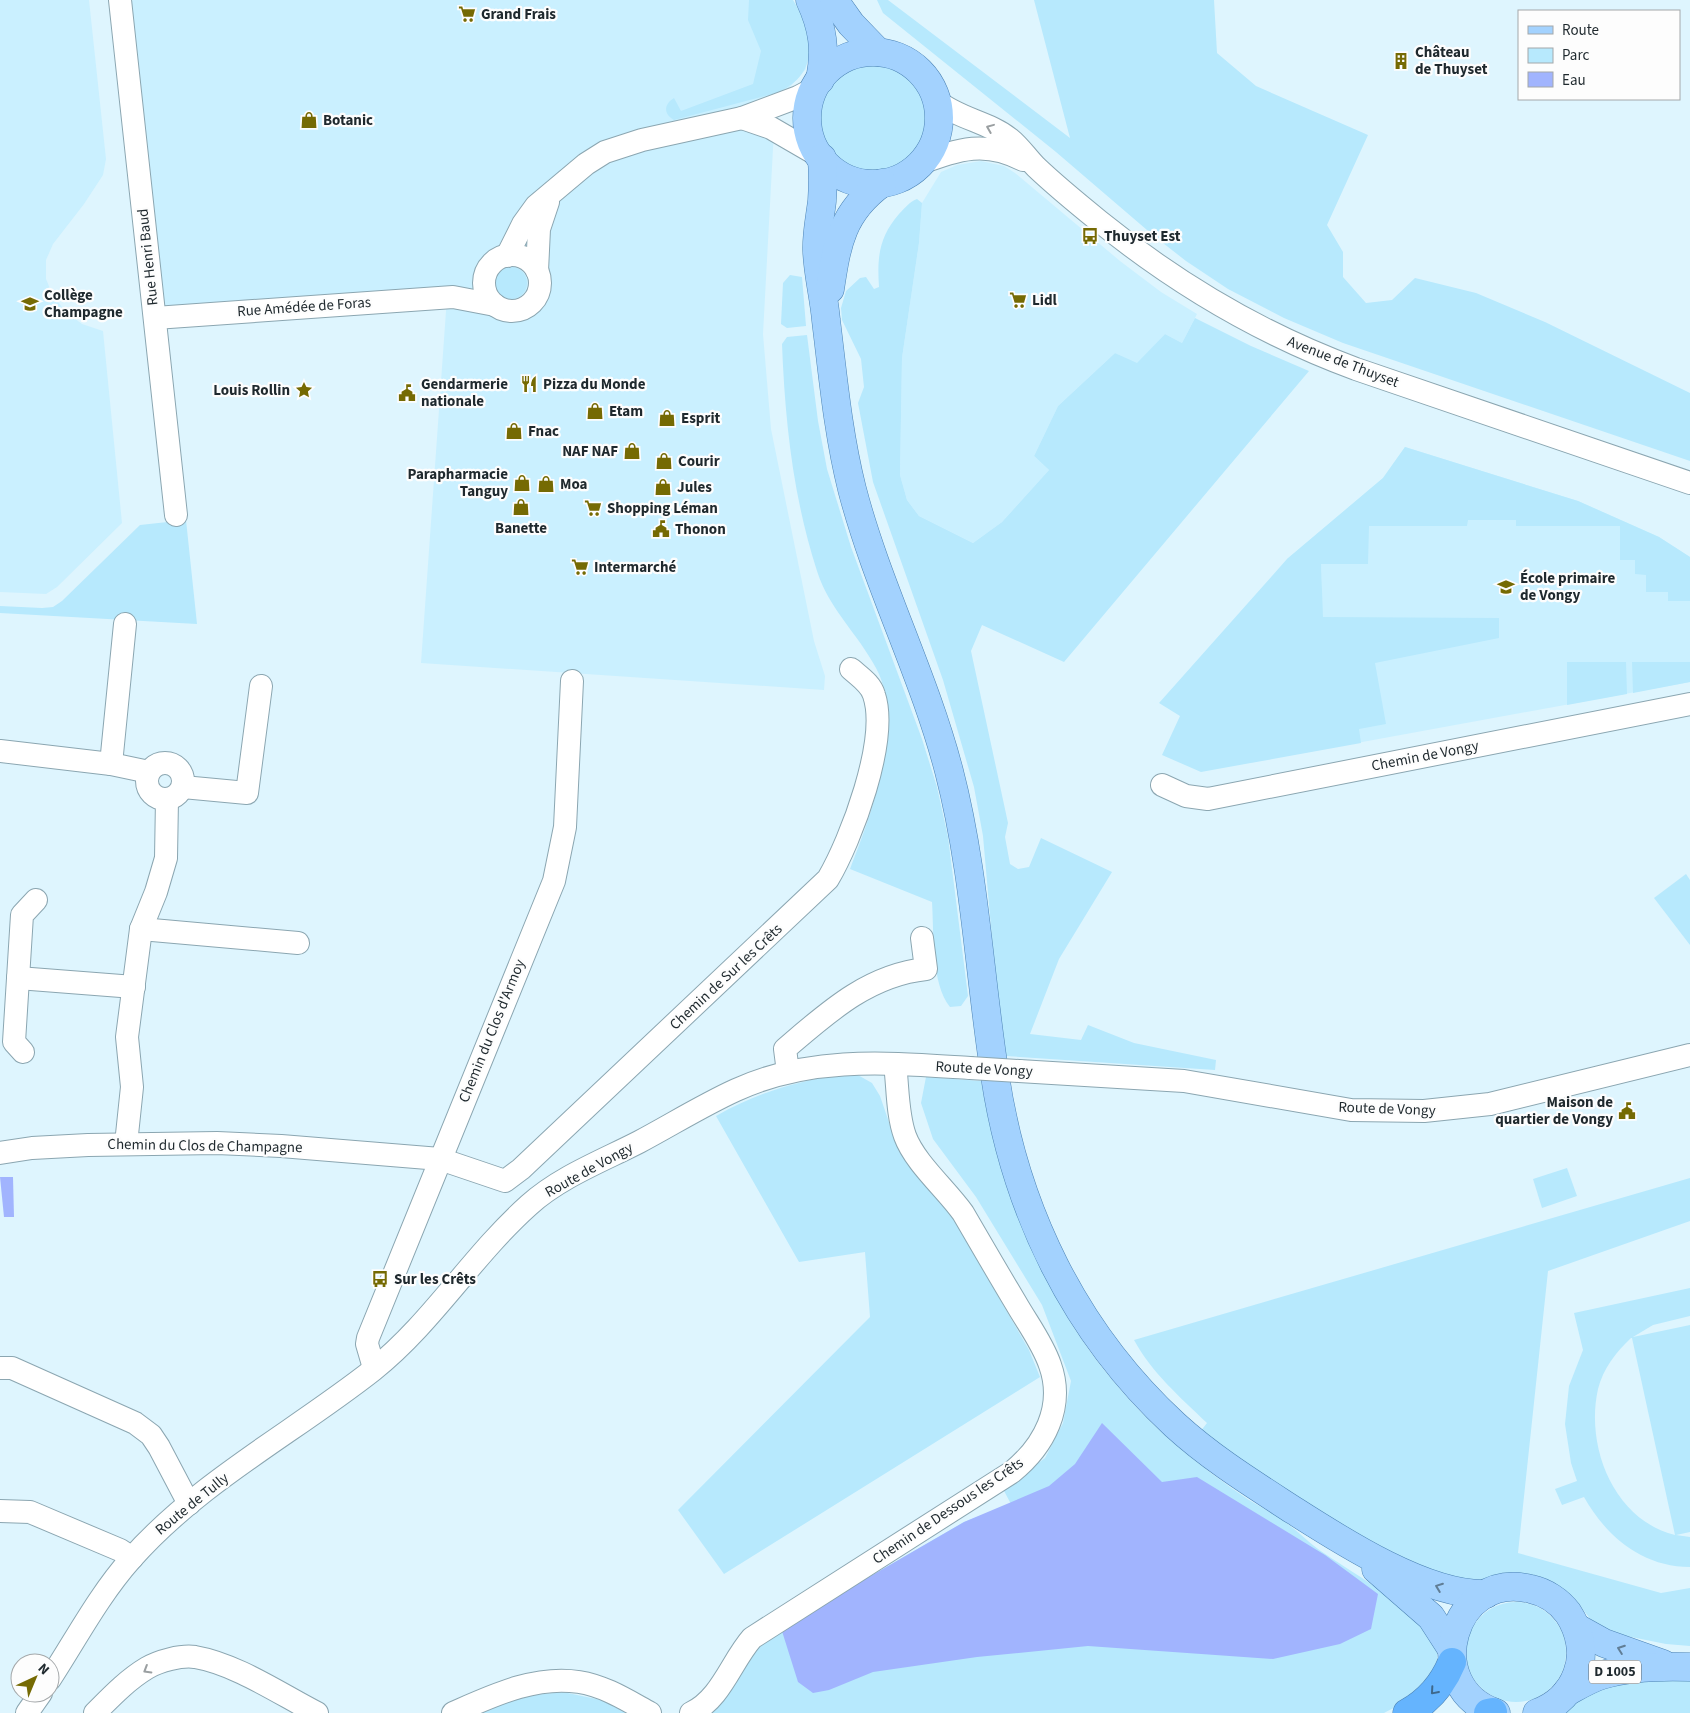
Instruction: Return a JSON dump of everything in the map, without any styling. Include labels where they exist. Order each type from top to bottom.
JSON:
[{"type":"highway","points":[[1407,1713],[1423,1703],[1438,1688],[1452,1655]]},
{"type":"main road","points":[[810,0],[823,37],[824,56],[817,84],[809,103],[808,119],[813,143],[821,158],[834,170],[849,179],[866,183],[882,183],[903,176],[921,163],[931,149],[937,134],[939,118],[937,101],[929,83],[915,68],[898,57],[878,52],[862,53],[846,58],[831,67],[817,84]]},
{"type":"main road","points":[[834,0],[851,24],[878,52]]},
{"type":"main road","points":[[821,158],[823,180],[817,254],[826,316],[834,400],[853,491],[870,551],[933,718],[949,770],[968,868],[996,1081],[1010,1152],[1033,1221],[1064,1286],[1084,1317],[1104,1347],[1152,1402],[1206,1451],[1349,1546],[1431,1617],[1452,1655]]},
{"type":"main road","points":[[826,316],[835,255],[842,231],[859,203],[882,183]]},
{"type":"main road","points":[[1349,1546],[1436,1587],[1461,1593],[1486,1594]]},
{"type":"main road","points":[[1492,1713],[1466,1693],[1455,1673],[1452,1655],[1454,1632],[1468,1607],[1486,1594],[1507,1587],[1539,1591],[1549,1596],[1566,1610],[1577,1628],[1580,1639],[1578,1673],[1567,1692],[1549,1708],[1537,1713]]},
{"type":"main road","name":"D 1005","points":[[1577,1628],[1604,1643],[1678,1667]]},
{"type":"main road","name":"D 1005","points":[[1567,1692],[1601,1675],[1678,1667]]},
{"type":"street","name":"Rue Henri Baud","points":[[120,0],[176,515]]},
{"type":"street","points":[[507,256],[528,217],[553,192],[586,164],[616,147],[712,123],[742,118],[798,98],[817,84]]},
{"type":"street","name":"Avenue de Thuyset","points":[[937,101],[952,111],[1005,135],[1036,166],[1100,222],[1158,267],[1222,308],[1287,342],[1356,369],[1690,483]]},
{"type":"street","points":[[742,118],[780,132],[821,158]]},
{"type":"street","name":"Avenue de Thuyset","points":[[921,163],[966,149],[985,147],[1003,150],[1036,166]]},
{"type":"street","points":[[537,271],[526,260],[517,256],[507,256],[494,261],[485,276],[485,290],[495,305],[513,311],[527,306],[539,290],[537,271],[540,224],[553,192]]},
{"type":"street","name":"Rue Amédée de Foras","points":[[453,297],[485,276]]},
{"type":"street","name":"Rue Amédée de Foras","points":[[154,318],[453,297],[495,305]]},
{"type":"street","points":[[111,764],[125,624]]},
{"type":"street","name":"Chemin de Sur les Crêts","points":[[440,1159],[505,1181],[521,1169],[828,879],[842,854],[855,822],[875,746],[874,695],[867,683],[852,669]]},
{"type":"street","name":"Chemin du Clos d'Armoy","points":[[374,1368],[368,1350],[368,1338],[554,881],[565,827],[572,681]]},
{"type":"street","points":[[126,1144],[132,1087],[127,1037],[141,930],[156,892],[166,858],[175,793],[182,773],[173,764],[159,763],[149,772],[147,778],[150,791],[160,799],[175,793],[248,793],[261,686]]},
{"type":"street","name":"Chemin de Vongy","points":[[1162,786],[1186,796],[1208,799],[1690,704]]},
{"type":"street","points":[[0,751],[111,764],[149,772]]},
{"type":"street","points":[[23,1052],[14,1042],[22,915],[36,900]]},
{"type":"street","points":[[141,930],[298,943]]},
{"type":"street","points":[[788,1072],[785,1049],[821,1018],[864,988],[889,976],[926,969],[922,938]]},
{"type":"street","points":[[18,978],[134,987]]},
{"type":"street","name":"Route de Vongy","points":[[374,1368],[419,1325],[486,1248],[530,1204],[546,1192],[573,1175],[738,1089],[788,1072],[849,1063],[1168,1079],[1334,1107],[1406,1112],[1490,1104],[1690,1055]]},
{"type":"street","name":"Chemin de Dessous les Crêts","points":[[692,1713],[707,1704],[714,1696],[736,1657],[752,1638],[1012,1472],[1037,1447],[1053,1414],[1056,1398],[1055,1386],[1045,1354],[963,1214],[950,1194],[921,1161],[906,1138],[902,1125],[895,1064]]},
{"type":"street","name":"Chemin du Clos de Champagne","points":[[0,1154],[32,1148],[217,1143],[272,1145],[440,1159]]},
{"type":"street","points":[[0,1368],[12,1368],[135,1423],[151,1435],[159,1447],[189,1504]]},
{"type":"street","name":"Route de Tully","points":[[60,1663],[106,1592],[132,1558],[189,1504],[374,1368]]},
{"type":"street","points":[[0,1511],[30,1512],[120,1550],[132,1558]]},
{"type":"street","points":[[95,1713],[120,1689],[148,1668],[167,1660],[193,1657],[220,1664],[317,1713]]},
{"type":"street","points":[[453,1713],[513,1688],[569,1681],[607,1690],[650,1713]]},
{"type":"shaded area","name":"Collège Champagne","points":[[0,0],[89,0],[106,159],[103,175],[84,204],[53,244],[46,260],[46,279],[53,296],[66,312],[82,324],[103,331],[122,523],[57,587],[46,594],[0,592]]},
{"type":"shaded area","points":[[133,0],[793,0],[806,69],[789,88],[776,93],[763,334],[771,429],[814,641],[825,676],[824,690],[421,663],[447,297],[155,318],[121,13]]},
{"type":"shaded area","points":[[981,161],[1004,166],[1015,173],[1120,261],[1161,292],[1197,314],[1182,343],[1165,334],[1137,364],[1115,353],[1058,406],[1034,456],[1049,470],[1002,522],[973,543],[919,516],[907,500],[900,475],[902,358],[919,243],[922,203],[941,172],[957,165]]},
{"type":"shaded area","name":"École primaire de Vongy","points":[[1405,447],[1578,501],[1659,537],[1690,557],[1690,682],[1346,745],[1322,611],[1321,564],[1287,559],[1383,478]]},
{"type":"green space","points":[[749,0],[793,0],[806,27],[809,40],[807,65],[800,76],[790,85],[776,93],[674,120],[670,118],[666,109],[668,103],[674,98],[681,111],[753,84],[761,51],[748,20]]},
{"type":"green space","points":[[877,0],[888,0],[1070,138],[1034,0],[1214,0],[1217,53],[1256,86],[1368,135],[1327,225],[1343,252],[1343,277],[1366,303],[1392,300],[1415,278],[1476,293],[1545,322],[1690,393],[1690,461],[1343,343],[1284,318],[1228,289],[1186,261],[1154,236],[1056,152],[883,13]]},
{"type":"green space","points":[[873,64],[894,68],[911,80],[923,97],[927,118],[923,139],[911,156],[894,168],[873,172],[852,168],[835,156],[823,139],[819,118],[823,97],[835,80],[852,68]]},
{"type":"green space","points":[[917,199],[922,203],[919,243],[902,358],[900,475],[907,500],[919,516],[973,543],[1002,522],[1049,470],[1034,456],[1058,406],[1115,353],[1137,363],[1165,334],[1182,343],[1195,318],[1251,346],[1309,371],[1064,662],[982,625],[971,651],[1008,823],[1005,837],[1010,864],[1018,869],[1029,867],[1041,838],[1112,872],[1059,959],[1030,1034],[1081,1040],[1088,1025],[1134,1043],[1216,1060],[1215,1070],[1006,1056],[995,973],[983,836],[974,787],[943,680],[873,482],[858,403],[864,387],[861,359],[842,320],[841,308],[846,291],[860,278],[866,277],[874,289],[879,287],[878,266],[883,239],[899,214],[909,203]]},
{"type":"green space","points":[[511,267],[522,272],[527,283],[522,294],[511,299],[500,294],[495,283],[500,272]]},
{"type":"green space","points":[[790,275],[802,277],[806,326],[787,328],[781,324],[783,283]]},
{"type":"green space","points":[[807,335],[818,421],[827,469],[851,547],[922,739],[937,787],[948,837],[968,996],[961,1006],[950,1007],[939,985],[936,972],[932,902],[850,869],[867,823],[882,769],[888,715],[884,690],[876,668],[822,585],[809,543],[796,487],[785,402],[782,344],[787,337]]},
{"type":"green space","points":[[1405,447],[1578,501],[1659,537],[1690,557],[1690,601],[1668,601],[1668,592],[1646,592],[1646,575],[1635,574],[1635,560],[1620,560],[1620,526],[1516,526],[1516,520],[1468,520],[1467,526],[1369,526],[1368,564],[1321,564],[1323,617],[1499,618],[1499,638],[1375,663],[1386,724],[1359,729],[1361,743],[1201,772],[1162,755],[1180,716],[1159,703],[1287,559],[1383,478]]},
{"type":"green space","points":[[186,520],[197,624],[0,613],[0,606],[53,607],[62,601],[140,525]]},
{"type":"green space","points":[[1567,662],[1626,662],[1627,694],[1567,705]]},
{"type":"green space","points":[[1632,662],[1690,662],[1690,682],[1633,693]]},
{"type":"green space","points":[[1686,874],[1690,880],[1690,945],[1654,898]]},
{"type":"green space","points":[[843,1074],[856,1074],[872,1083],[880,1096],[893,1134],[940,1195],[1029,1350],[1040,1377],[724,1574],[678,1510],[870,1317],[865,1252],[799,1262],[716,1116],[747,1100],[777,1089]]},
{"type":"green space","points":[[926,1077],[981,1081],[992,1133],[1007,1184],[1025,1233],[1046,1279],[1072,1324],[1102,1367],[1136,1407],[1175,1444],[1202,1466],[1249,1500],[1280,1518],[1318,1549],[1383,1592],[1415,1618],[1427,1631],[1435,1645],[1436,1666],[1423,1686],[1403,1702],[1384,1713],[707,1713],[741,1662],[781,1628],[964,1522],[1011,1504],[1003,1489],[1045,1458],[1063,1423],[1071,1381],[1042,1305],[976,1197],[933,1139],[921,1103]]},
{"type":"green space","points":[[1567,1168],[1577,1196],[1542,1208],[1533,1179]]},
{"type":"green space","points":[[1690,1178],[1690,1221],[1548,1271],[1518,1553],[1661,1593],[1690,1588],[1690,1646],[1666,1644],[1611,1633],[1594,1624],[1574,1598],[1563,1589],[1539,1576],[1512,1573],[1474,1583],[1451,1583],[1339,1526],[1200,1432],[1207,1423],[1158,1374],[1134,1340]]},
{"type":"green space","points":[[1690,1288],[1690,1316],[1653,1325],[1633,1337],[1690,1325],[1690,1532],[1676,1535],[1690,1537],[1690,1567],[1656,1562],[1627,1547],[1603,1524],[1584,1497],[1562,1505],[1555,1489],[1577,1481],[1571,1463],[1565,1424],[1569,1386],[1583,1350],[1574,1313]],"holes":[[[1632,1338],[1675,1535],[1654,1527],[1635,1514],[1620,1498],[1609,1478],[1601,1457],[1596,1434],[1595,1411],[1598,1389],[1611,1361]]]},
{"type":"green space","points":[[1516,1602],[1535,1606],[1551,1617],[1562,1633],[1566,1652],[1562,1671],[1551,1687],[1535,1698],[1516,1702],[1497,1698],[1481,1687],[1470,1671],[1466,1652],[1470,1633],[1481,1617],[1497,1606]]},
{"type":"green space","points":[[1690,1680],[1690,1713],[1565,1713],[1579,1699],[1613,1681]]},
{"type":"green space","points":[[563,1692],[601,1700],[627,1713],[478,1713],[515,1697]]},
{"type":"water","points":[[0,1177],[13,1177],[14,1217],[4,1217]]},
{"type":"water","points":[[1102,1423],[1162,1482],[1197,1477],[1325,1555],[1378,1594],[1371,1629],[1340,1644],[1273,1659],[1088,1646],[977,1657],[873,1672],[829,1690],[813,1693],[798,1682],[781,1628],[964,1522],[1049,1486],[1075,1464]]},
{"type":"place","name":"Grand Frais","points":[[467,14]]},
{"type":"place","name":"Château de Thuyset","points":[[1401,61]]},
{"type":"place","name":"Botanic","points":[[309,120]]},
{"type":"place","name":"Thuyset Est","points":[[1090,236]]},
{"type":"place","name":"Lidl","points":[[1018,300]]},
{"type":"place","name":"Collège Champagne","points":[[30,304]]},
{"type":"place","name":"Pizza du Monde","points":[[529,384]]},
{"type":"place","name":"Louis Rollin","points":[[304,390]]},
{"type":"place","name":"Gendarmerie nationale","points":[[407,393]]},
{"type":"place","name":"Etam","points":[[595,411]]},
{"type":"place","name":"Esprit","points":[[667,418]]},
{"type":"place","name":"Fnac","points":[[514,431]]},
{"type":"place","name":"NAF NAF","points":[[632,451]]},
{"type":"place","name":"Courir","points":[[664,461]]},
{"type":"place","name":"Parapharmacie Tanguy","points":[[522,483]]},
{"type":"place","name":"Moa","points":[[546,484]]},
{"type":"place","name":"Jules","points":[[663,487]]},
{"type":"place","name":"Banette","points":[[521,507]]},
{"type":"place","name":"Shopping Léman","points":[[593,508]]},
{"type":"place","name":"Thonon","points":[[661,529]]},
{"type":"place","name":"Intermarché","points":[[580,567]]},
{"type":"place","name":"École primaire de Vongy","points":[[1506,587]]},
{"type":"place","name":"Maison de quartier de Vongy","points":[[1627,1111]]},
{"type":"place","name":"Sur les Crêts","points":[[380,1279]]}]
